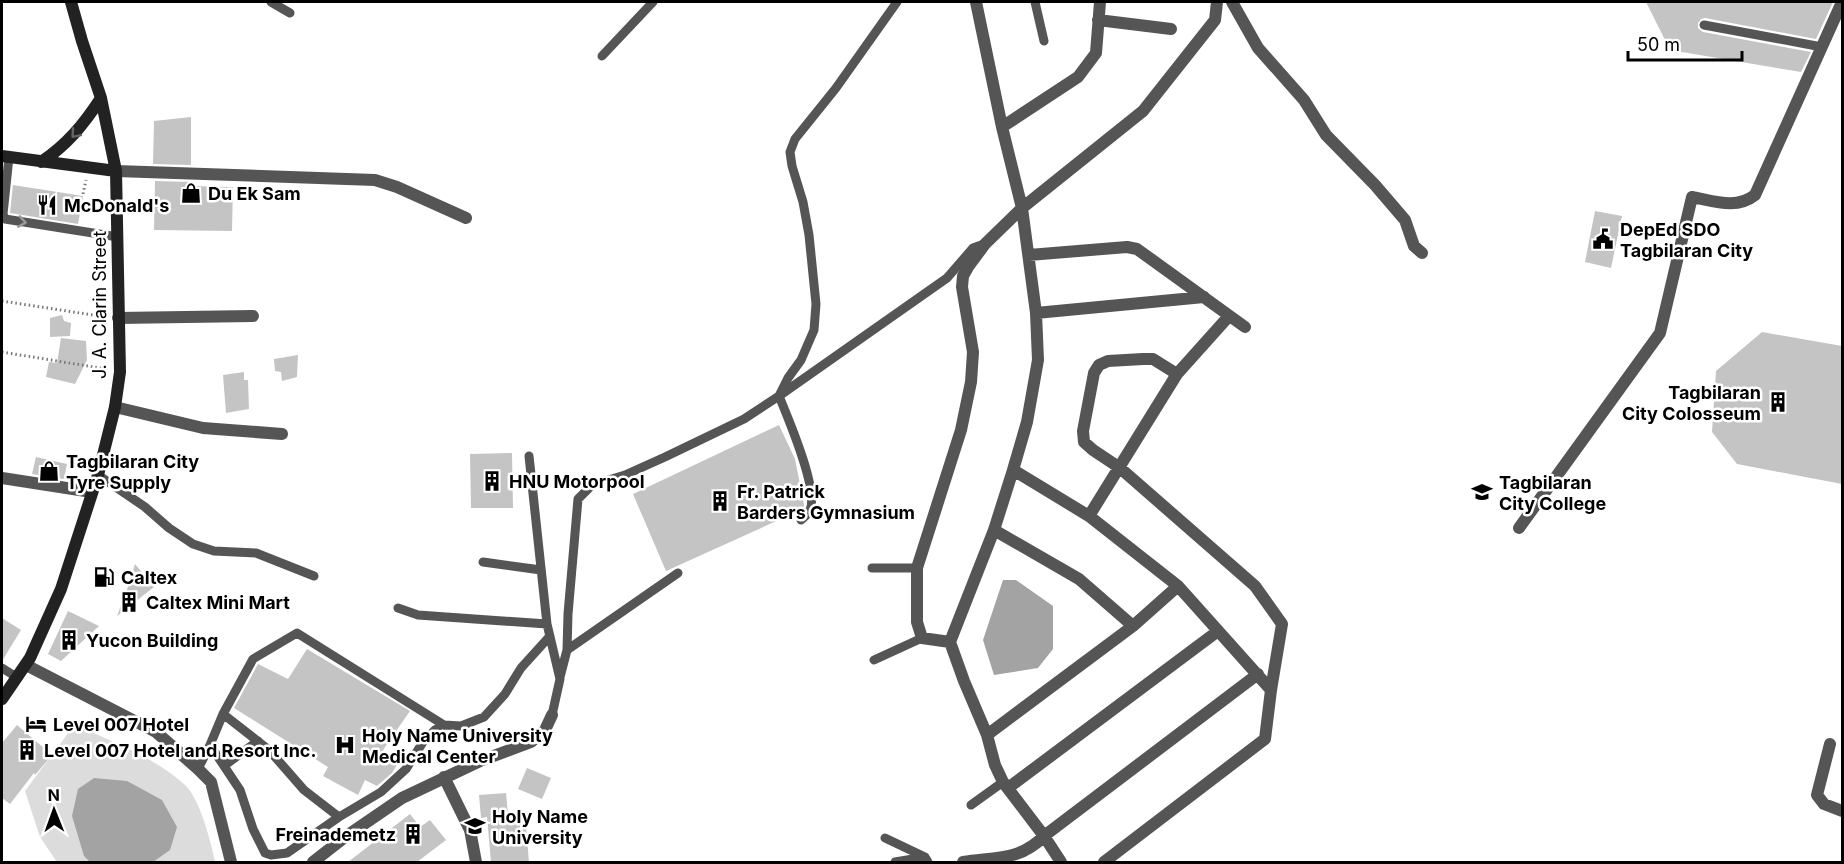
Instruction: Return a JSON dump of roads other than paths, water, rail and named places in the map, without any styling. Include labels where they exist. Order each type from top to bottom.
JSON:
[{"type":"main road","name":"J. A. Clarin Street","points":[[2,699],[26,665],[61,589],[98,475],[115,407],[120,372],[116,171],[101,99],[71,2]]},
{"type":"main road","points":[[41,162],[71,139],[101,99]]},
{"type":"main road","points":[[5,157],[116,171]]},
{"type":"street","points":[[976,2],[1002,127],[1022,208],[1036,314],[1038,360],[1027,422],[1013,470],[994,530],[950,642],[987,735],[995,765],[1005,785],[1044,836],[1060,862]]},
{"type":"street","points":[[1002,127],[1078,77],[1096,53],[1100,2]]},
{"type":"street","points":[[950,642],[922,638],[917,622],[917,568],[961,430],[971,382],[973,352],[962,287],[963,276],[986,244],[1022,208],[1143,111],[1215,20],[1217,2]]},
{"type":"street","points":[[1232,2],[1258,48],[1304,100],[1326,135],[1376,185],[1406,220],[1414,246],[1422,253]]},
{"type":"street","points":[[1519,528],[1659,333],[1692,197],[1737,204],[1746,202],[1755,195],[1842,2]]},
{"type":"street","points":[[1098,20],[1171,29]]},
{"type":"street","points":[[116,171],[375,180],[466,218]]},
{"type":"street","points":[[1029,255],[1127,247],[1137,249],[1245,327]]},
{"type":"street","points":[[1036,314],[1204,297]]},
{"type":"street","points":[[118,318],[253,316]]},
{"type":"street","points":[[1089,516],[1177,374],[1229,316]]},
{"type":"street","points":[[1104,862],[1265,739],[1282,624],[1255,586],[1120,468],[1084,442],[1083,431],[1094,373],[1099,365],[1108,361],[1152,359],[1177,374]]},
{"type":"street","points":[[115,407],[202,428],[282,434]]},
{"type":"street","points":[[1013,470],[1089,516],[1178,586],[1271,690]]},
{"type":"street","points":[[2,478],[92,492]]},
{"type":"street","points":[[994,530],[1079,579],[1133,626]]},
{"type":"street","points":[[987,735],[1133,626],[1178,586]]},
{"type":"street","points":[[1005,785],[1218,631]]},
{"type":"street","points":[[26,665],[156,732],[198,769],[211,782],[231,862]]},
{"type":"street","points":[[963,862],[1015,856],[1033,847],[1044,836],[1258,674]]},
{"type":"street","points":[[313,862],[402,798],[480,761],[531,742],[545,730],[552,715]]},
{"type":"street","points":[[1830,744],[1817,795],[1824,804],[1842,811]]},
{"type":"street","points":[[444,777],[470,830],[476,862]]},
{"type":"lane","points":[[270,2],[290,12]]},
{"type":"lane","points":[[602,56],[652,2]]},
{"type":"lane","points":[[801,520],[809,513],[812,499],[808,474],[779,396],[801,360],[814,330],[816,304],[809,234],[790,152],[795,139],[836,88],[897,2]]},
{"type":"lane","points":[[1035,2],[1044,40]]},
{"type":"lane","points":[[1704,25],[1822,47]]},
{"type":"lane","points":[[5,157],[3,214],[5,219],[118,237]]},
{"type":"lane","points":[[552,715],[567,650],[578,499],[592,485],[625,475],[744,419],[947,278],[973,248],[986,244]]},
{"type":"lane","points":[[529,456],[547,624],[560,679]]},
{"type":"lane","points":[[98,475],[146,507],[169,528],[193,544],[214,551],[256,553],[314,576]]},
{"type":"lane","points":[[483,562],[541,570]]},
{"type":"lane","points":[[872,568],[917,568]]},
{"type":"lane","points":[[567,650],[678,573]]},
{"type":"lane","points":[[398,608],[418,615],[547,624]]},
{"type":"lane","points":[[198,769],[223,714],[253,659],[297,633],[444,725],[461,726],[484,717],[506,694],[521,668],[550,636]]},
{"type":"lane","points":[[874,660],[922,638]]},
{"type":"lane","points":[[2,668],[18,678]]},
{"type":"lane","points":[[223,714],[258,741],[279,760],[304,790],[339,817]]},
{"type":"lane","points":[[210,745],[240,790],[253,829],[265,853],[271,855],[287,853],[339,817],[381,792],[406,769],[423,742],[444,725]]},
{"type":"lane","points":[[225,765],[258,741]]},
{"type":"lane","points":[[971,805],[1005,785]]},
{"type":"lane","points":[[885,838],[927,860]]},
{"type":"lane","points":[[895,862],[927,860]]},
{"type":"place","name":"Du Ek Sam","points":[[191,193]]},
{"type":"place","name":"McDonald's","points":[[47,205]]},
{"type":"place","name":"DepEd SDO Tagbilaran City","points":[[1603,239]]},
{"type":"place","name":"Tagbilaran City Colosseum","points":[[1778,402]]},
{"type":"place","name":"Tagbilaran City Tyre Supply","points":[[49,471]]},
{"type":"place","name":"HNU Motorpool","points":[[492,481]]},
{"type":"place","name":"Tagbilaran City College","points":[[1482,492]]},
{"type":"place","name":"Fr. Patrick Barders Gymnasium","points":[[720,501]]},
{"type":"place","name":"Caltex","points":[[104,577]]},
{"type":"place","name":"Caltex Mini Mart","points":[[129,602]]},
{"type":"place","name":"Yucon Building","points":[[69,640]]},
{"type":"place","name":"Level 007 Hotel","points":[[36,724]]},
{"type":"place","name":"Holy Name University Medical Center","points":[[345,745]]},
{"type":"place","name":"Level 007 Hotel and Resort Inc.","points":[[27,750]]},
{"type":"place","name":"Holy Name University","points":[[475,826]]},
{"type":"place","name":"Freinademetz","points":[[413,834]]}]
